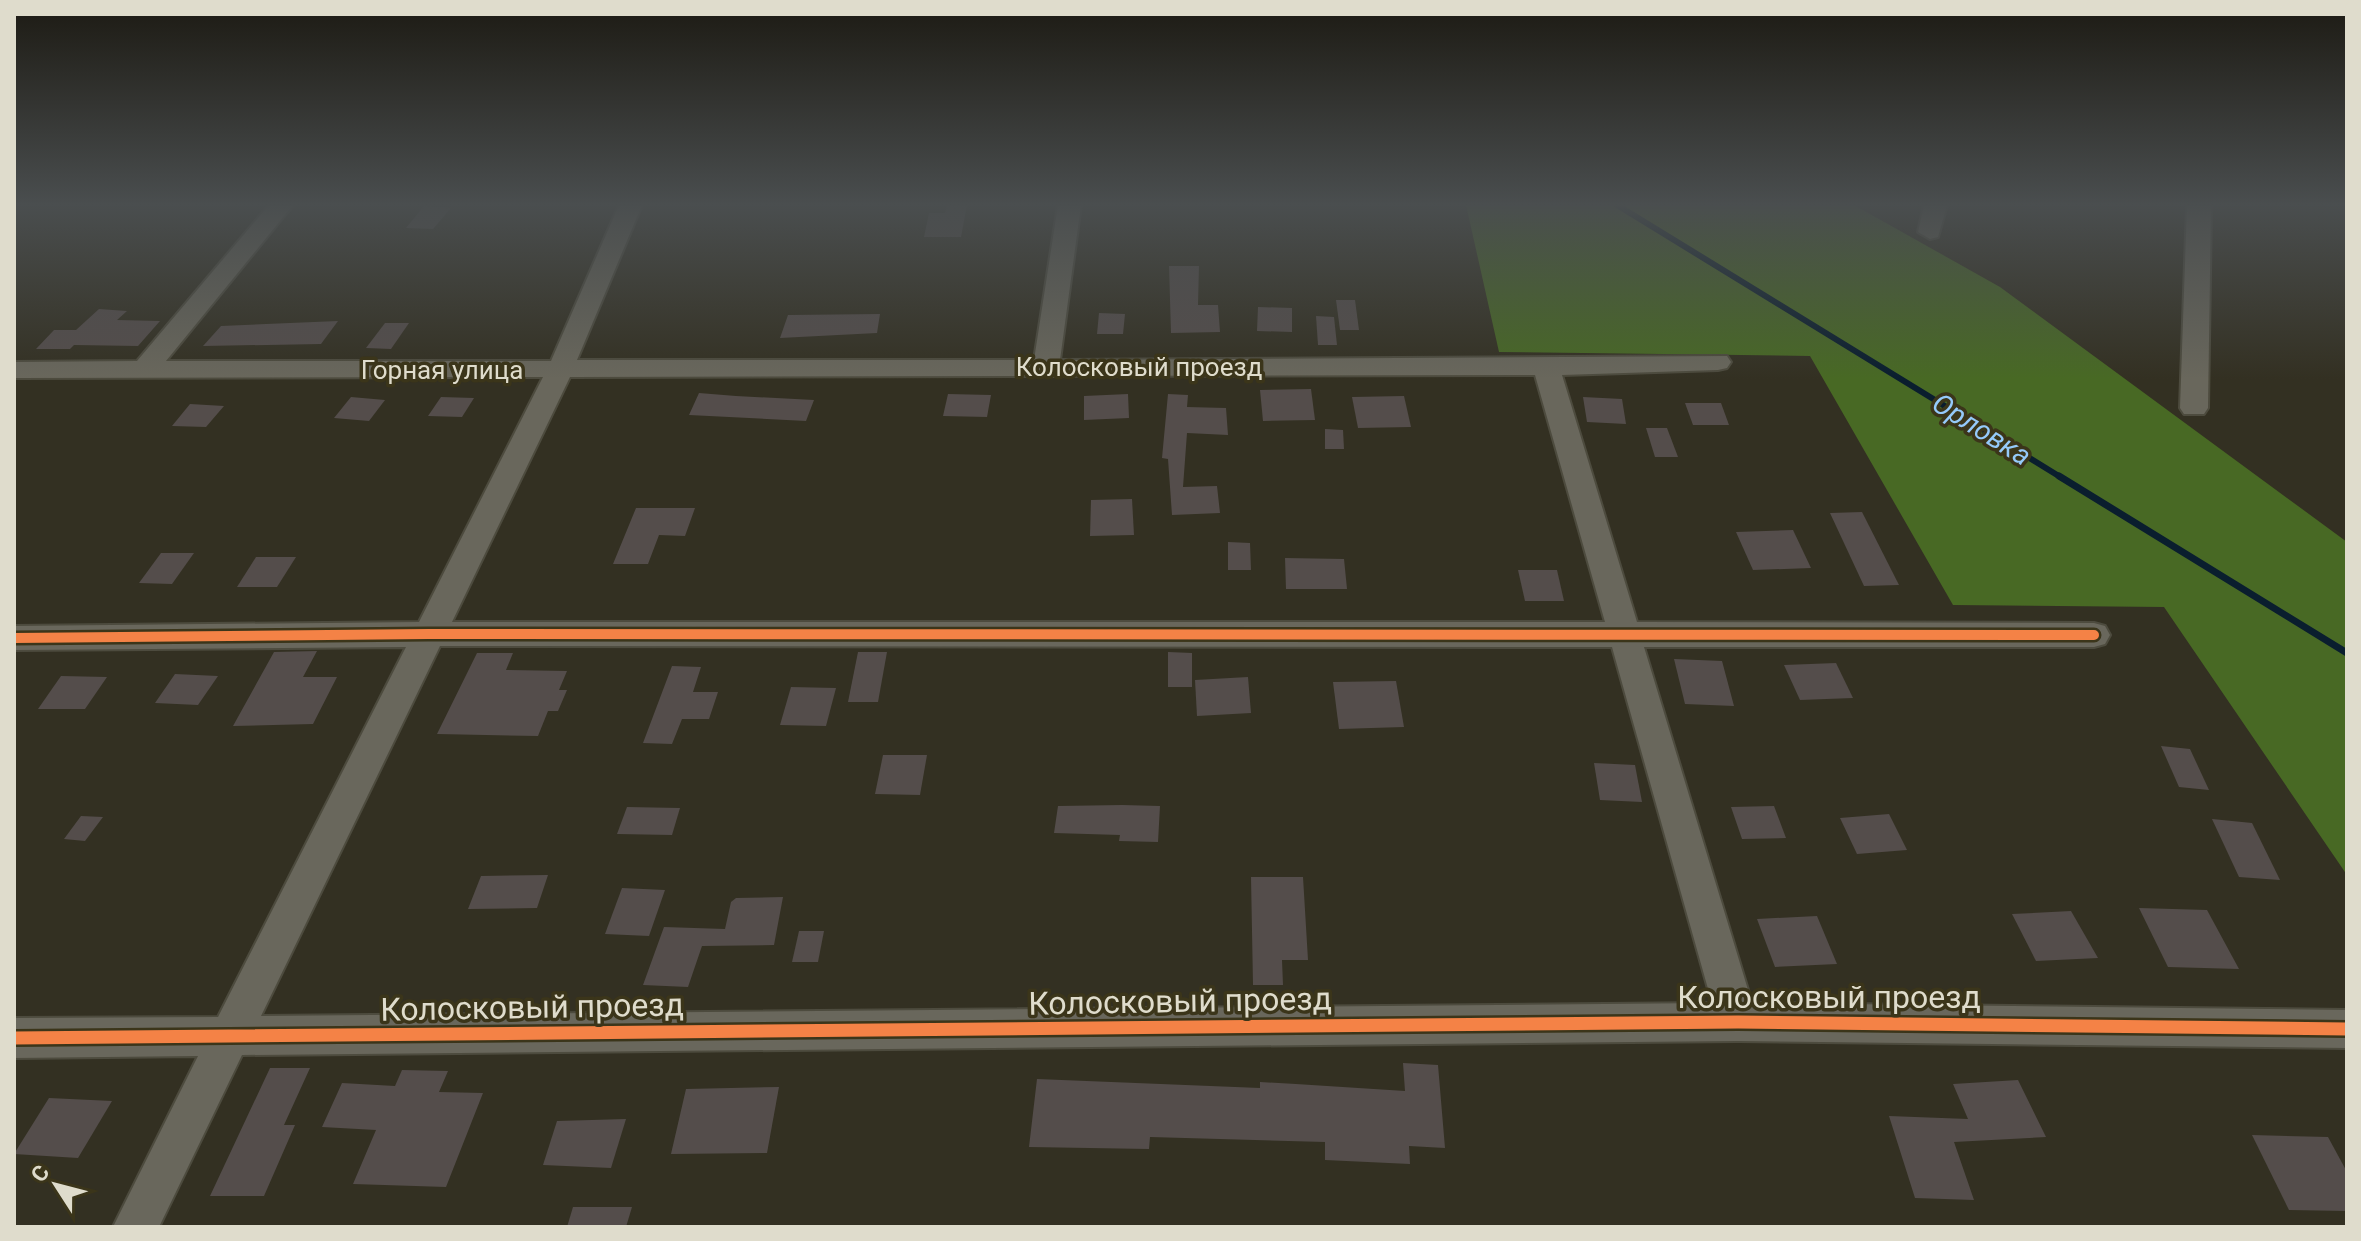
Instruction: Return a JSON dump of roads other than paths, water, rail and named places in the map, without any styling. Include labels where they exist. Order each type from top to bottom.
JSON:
[{"type":"street","points":[[145,369],[233,263]]},
{"type":"street","name":"Горная улица","points":[[14,370],[560,370],[605,263]]},
{"type":"street","points":[[1046,367],[1061,263]]},
{"type":"street","points":[[2194,408],[2198,263]]},
{"type":"street","name":"Колосковый проезд","points":[[560,370],[1546,367],[1718,362]]},
{"type":"street","points":[[1546,367],[1738,1022]]},
{"type":"street","points":[[135,1227],[560,370]]},
{"type":"street","points":[[14,638],[428,634],[2094,635]]},
{"type":"street","name":"Колосковый проезд","points":[[14,1038],[1738,1022],[2347,1029]]},
{"type":"waterway","name":"Орловка","points":[[1711,263],[2062,478]]},
{"type":"waterway","name":"Орловка","points":[[2059,476],[2347,653]]}]
